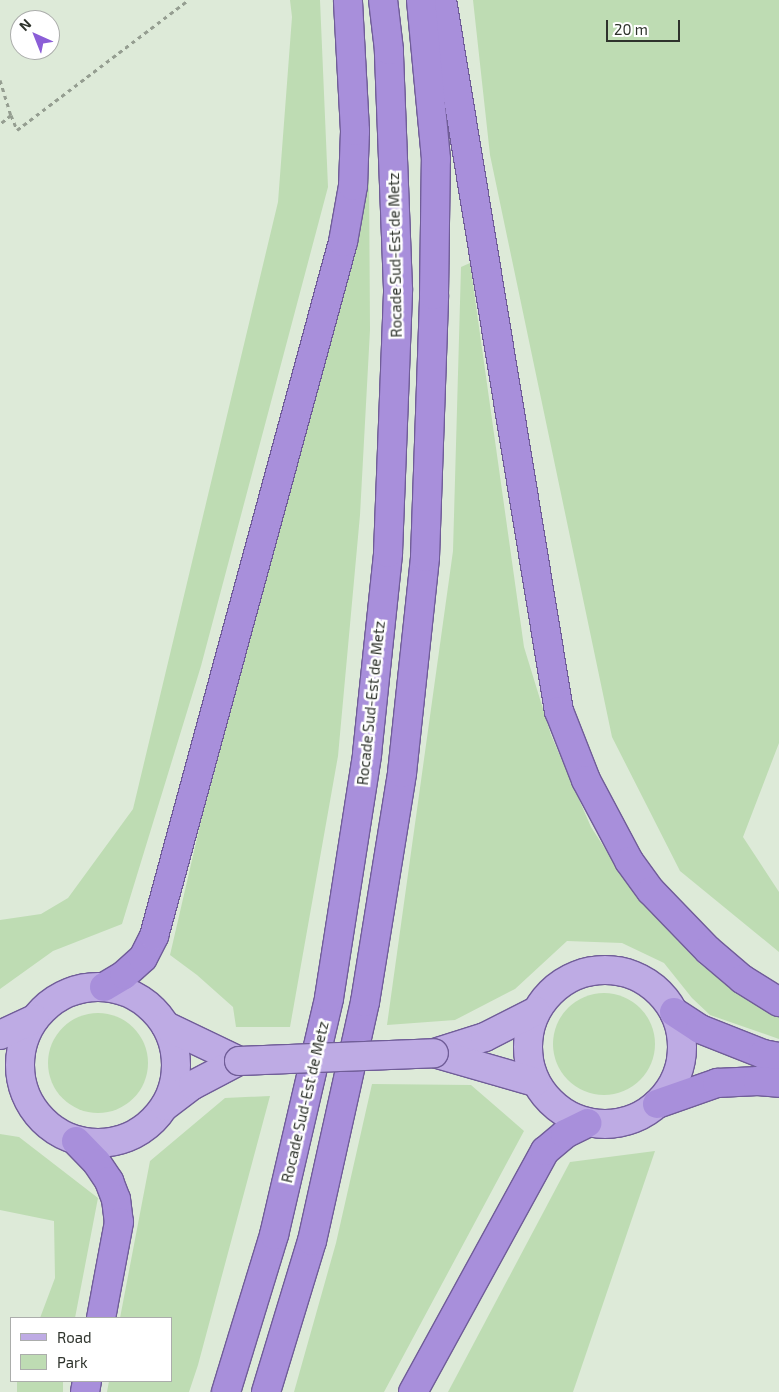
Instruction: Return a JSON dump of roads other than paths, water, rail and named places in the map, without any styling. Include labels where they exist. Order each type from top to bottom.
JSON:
[{"type":"highway","points":[[104,987],[124,975],[143,958],[154,936],[343,242],[353,186],[355,131],[348,0]]},
{"type":"highway","name":"Rocade Sud-Est de Metz","points":[[226,1392],[274,1234],[329,998],[368,754],[388,553],[398,289],[389,50],[383,0]]},
{"type":"highway","points":[[266,1392],[312,1241],[364,1002],[402,772],[425,557],[434,285],[436,159],[421,0]]},
{"type":"highway","points":[[442,0],[559,711],[586,780],[629,861],[651,891],[708,950],[742,979],[779,1002]]},
{"type":"highway","points":[[674,1012],[700,1029],[763,1054],[779,1057]]},
{"type":"highway","points":[[657,1104],[717,1083],[758,1081],[779,1083]]},
{"type":"highway","points":[[413,1392],[546,1151],[565,1134],[588,1123]]},
{"type":"highway","points":[[76,1141],[110,1180],[116,1199],[119,1222],[101,1317]]},
{"type":"main road","points":[[596,970],[615,970],[633,974],[650,983],[664,996],[674,1012],[682,1036],[681,1060],[673,1084],[657,1104],[642,1115],[625,1122],[607,1124],[588,1123],[575,1119],[558,1108],[543,1094],[536,1082],[529,1065],[527,1047],[529,1028],[536,1011],[546,996],[561,983],[578,974],[596,970]]},
{"type":"main road","points":[[165,1106],[175,1080],[176,1052],[166,1026],[150,1006],[128,993],[104,987],[84,988],[65,994],[49,1004],[35,1019],[24,1038],[20,1059],[21,1081],[28,1102],[40,1119],[51,1128],[76,1141],[102,1144],[126,1139],[148,1126],[165,1106],[193,1085],[239,1062],[434,1053],[485,1037],[536,1011]]},
{"type":"main road","points":[[0,1035],[35,1019]]},
{"type":"main road","points":[[166,1026],[239,1062]]},
{"type":"main road","points":[[434,1053],[536,1082]]},
{"type":"main road","points":[[0,1084],[28,1102]]}]
